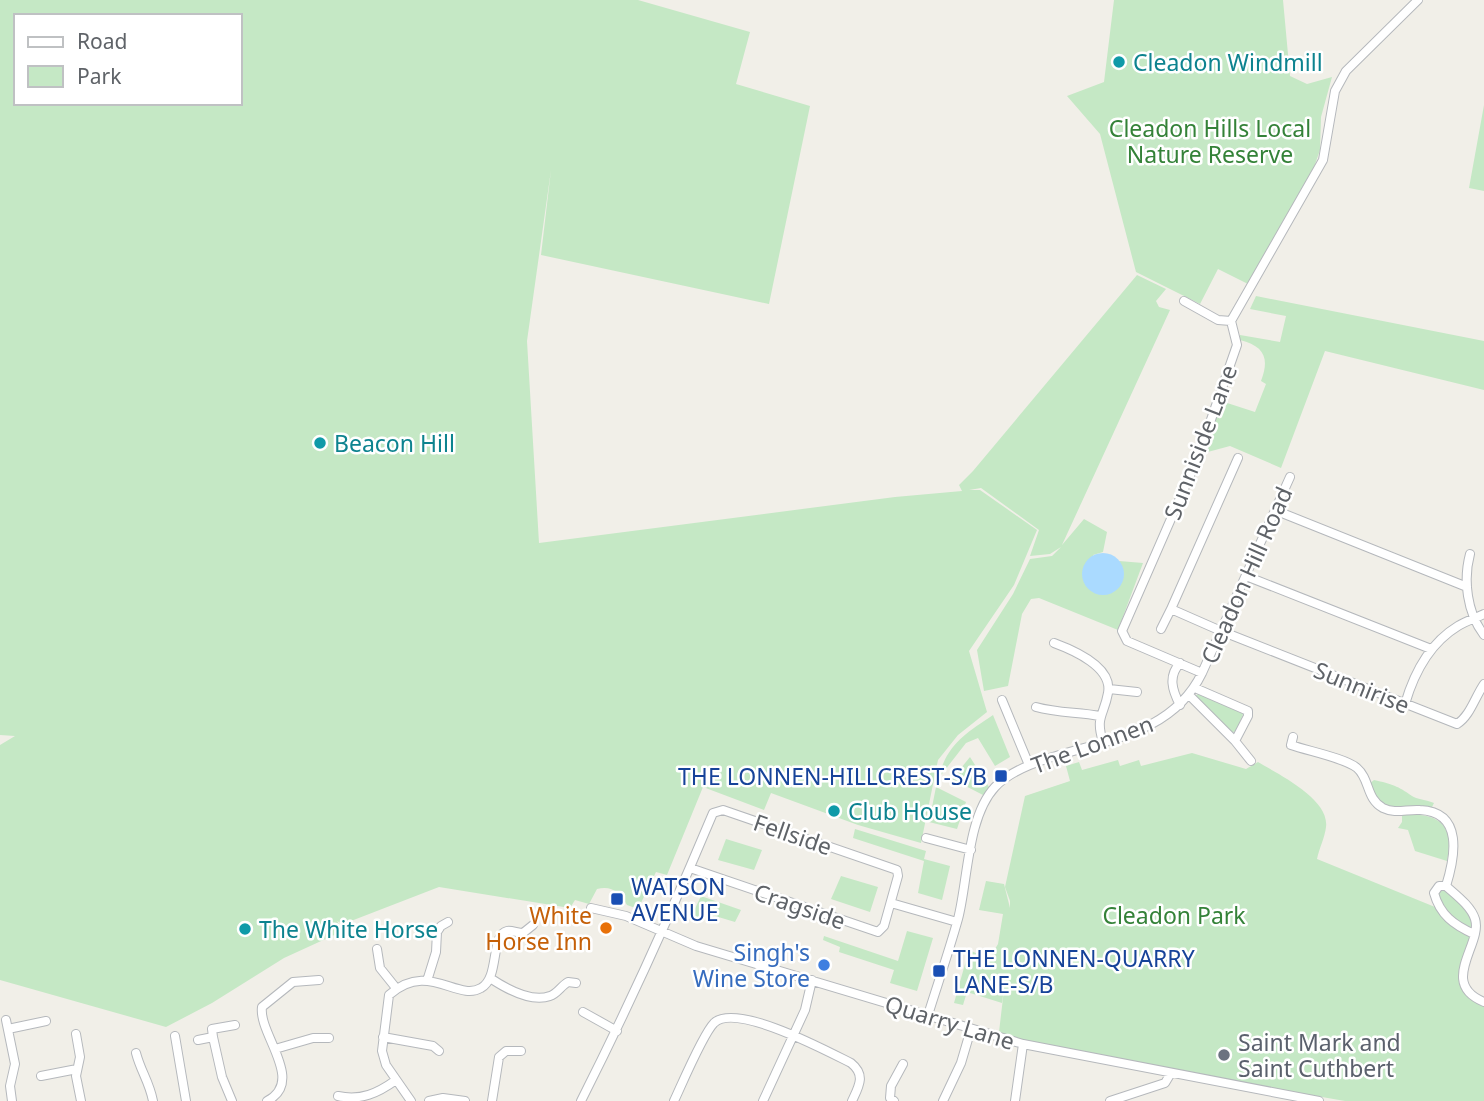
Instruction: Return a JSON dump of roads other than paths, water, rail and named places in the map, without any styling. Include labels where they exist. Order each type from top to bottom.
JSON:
[{"type":"street","points":[[1184,301],[1218,320],[1231,321],[1323,160],[1335,90],[1346,71],[1418,0]]},
{"type":"street","name":"Sunniside Lane","points":[[1202,673],[1127,640],[1122,631],[1203,445],[1237,345],[1231,321]]},
{"type":"street","points":[[1161,629],[1238,458]]},
{"type":"street","name":"Cleadon Hill Road","points":[[1202,673],[1290,477]]},
{"type":"street","points":[[1277,511],[1467,587]]},
{"type":"street","points":[[1469,554],[1465,570],[1467,587],[1475,618],[1484,635]]},
{"type":"street","points":[[1246,576],[1432,649]]},
{"type":"street","name":"Sunnirise","points":[[1171,609],[1457,724],[1464,720],[1484,684]]},
{"type":"street","points":[[1405,704],[1411,684],[1432,649],[1459,625],[1484,614]]},
{"type":"street","points":[[1054,643],[1077,651],[1093,662],[1105,677],[1109,689],[1098,726],[1103,742]]},
{"type":"street","points":[[1180,663],[1171,680],[1180,705]]},
{"type":"street","name":"The Lonnen","points":[[928,1015],[957,922],[976,822],[995,787],[1029,765],[1145,729],[1180,705],[1192,692],[1202,673]]},
{"type":"street","points":[[1109,689],[1137,692]]},
{"type":"street","points":[[1192,692],[1248,711],[1235,741]]},
{"type":"street","points":[[1192,692],[1251,761]]},
{"type":"street","points":[[1002,700],[1029,765]]},
{"type":"street","points":[[1036,707],[1055,713],[1072,711],[1100,716]]},
{"type":"street","points":[[1293,737],[1291,745],[1348,763],[1358,769],[1369,795],[1382,807],[1394,811],[1433,812],[1447,822],[1453,834],[1454,848],[1446,886]]},
{"type":"street","name":"Fellside","points":[[690,868],[713,813],[723,810],[897,870],[891,903]]},
{"type":"street","points":[[926,838],[971,850]]},
{"type":"street","points":[[581,1101],[664,932],[690,868]]},
{"type":"street","name":"Cragside","points":[[690,868],[878,932],[884,926],[891,903]]},
{"type":"street","points":[[1474,934],[1460,928],[1437,906],[1434,893],[1438,886],[1446,886],[1469,908],[1476,919],[1474,934],[1463,968],[1464,981],[1471,993],[1484,1002]]},
{"type":"street","points":[[891,903],[957,922]]},
{"type":"street","name":"Quarry Lane","points":[[591,908],[624,915],[696,946],[1023,1044],[1319,1101]]},
{"type":"street","points":[[427,981],[436,952],[437,932],[440,926],[448,922]]},
{"type":"street","points":[[411,1101],[386,1065],[382,1051],[389,995],[396,988],[416,979],[468,990],[480,989],[490,978],[503,933],[508,930],[523,933],[533,925]]},
{"type":"street","points":[[377,949],[380,968],[396,988]]},
{"type":"street","points":[[490,978],[513,993],[547,998],[568,982],[576,983]]},
{"type":"street","points":[[267,1101],[279,1098],[282,1083],[275,1049],[261,1014],[262,1007],[293,982],[319,980]]},
{"type":"street","points":[[763,1101],[805,1010],[812,980]]},
{"type":"street","points":[[583,1012],[617,1031]]},
{"type":"street","points":[[674,1101],[712,1025],[729,1017],[794,1035],[851,1063],[858,1069],[860,1085],[852,1101]]},
{"type":"street","points":[[12,1101],[10,1086],[15,1063],[7,1025],[46,1021]]},
{"type":"street","points":[[232,1101],[222,1077],[212,1029],[234,1025]]},
{"type":"street","points":[[943,1101],[961,1063],[971,1030]]},
{"type":"street","points":[[76,1034],[80,1057],[76,1076],[81,1101]]},
{"type":"street","points":[[175,1036],[186,1101]]},
{"type":"street","points":[[198,1040],[213,1037]]},
{"type":"street","points":[[383,1037],[438,1046]]},
{"type":"street","points":[[275,1049],[313,1038],[329,1038]]},
{"type":"street","points":[[1015,1101],[1023,1044]]},
{"type":"street","points":[[492,1101],[499,1057],[506,1051],[521,1052]]},
{"type":"street","points":[[136,1053],[140,1069],[149,1082],[153,1101]]},
{"type":"street","points":[[894,1101],[889,1092],[903,1064]]},
{"type":"street","points":[[41,1076],[77,1069]]},
{"type":"street","points":[[1110,1101],[1165,1083],[1171,1073]]},
{"type":"street","points":[[338,1096],[346,1099],[365,1098],[377,1094],[396,1080]]},
{"type":"street","points":[[1262,1101],[1264,1090]]},
{"type":"street","points":[[429,1101],[443,1098],[465,1101]]},
{"type":"water","points":[[1103,553],[1118,559],[1124,574],[1118,589],[1103,595],[1088,589],[1082,574],[1088,559]]},
{"type":"place","name":"Cleadon Windmill","points":[[1119,62]]},
{"type":"place","name":"Beacon Hill","points":[[320,443]]},
{"type":"place","name":"THE LONNEN-HILLCREST-S/B","points":[[1001,776]]},
{"type":"place","name":"Club House","points":[[834,811]]},
{"type":"place","name":"WATSON AVENUE","points":[[617,899]]},
{"type":"place","name":"White Horse Inn","points":[[606,928]]},
{"type":"place","name":"The White Horse","points":[[245,929]]},
{"type":"place","name":"Singh's Wine Store","points":[[824,965]]},
{"type":"place","name":"THE LONNEN-QUARRY LANE-S/B","points":[[939,971]]},
{"type":"place","name":"Saint Mark and Saint Cuthbert","points":[[1224,1055]]},
{"type":"park label","name":"Cleadon Hills Local Nature Reserve","points":[[1210,141]]},
{"type":"park label","name":"Cleadon Park","points":[[1174,915]]}]
